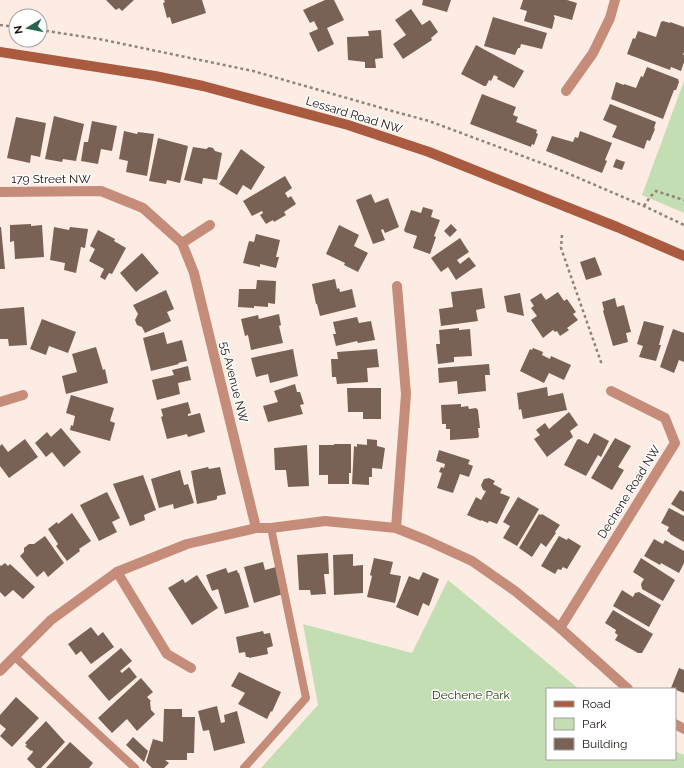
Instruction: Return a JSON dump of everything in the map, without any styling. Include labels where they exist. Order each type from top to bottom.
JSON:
[{"type":"main road","name":"Lessard Road NW","points":[[0,52],[155,76],[203,86],[348,125],[429,152],[617,227],[684,256]]},
{"type":"street","points":[[566,91],[593,52],[610,18],[616,0]]},
{"type":"street","name":"179 Street NW","points":[[0,192],[101,191],[143,208],[182,242]]},
{"type":"street","points":[[182,242],[210,225]]},
{"type":"street","name":"55 Avenue NW","points":[[182,242],[194,272],[256,528]]},
{"type":"street","points":[[396,528],[406,394],[397,286]]},
{"type":"street","name":"Dechene Road NW","points":[[560,628],[675,443],[664,418],[611,391]]},
{"type":"street","points":[[0,402],[23,395]]},
{"type":"street","points":[[0,671],[51,620],[117,572],[187,544],[256,528],[271,528],[325,521],[396,528],[472,561],[515,591],[560,628],[627,688]]},
{"type":"street","points":[[117,572],[166,654],[191,668]]},
{"type":"lane","points":[[244,768],[306,698],[271,528]]},
{"type":"lane","points":[[14,656],[135,768]]},
{"type":"path","points":[[48,31],[122,43],[253,71],[429,121],[560,170],[684,225]]},
{"type":"path","points":[[644,206],[652,193],[656,191],[684,200]]},
{"type":"path","points":[[562,235],[561,248],[602,365]]},
{"type":"green space","points":[[684,81],[684,213],[642,195]]},
{"type":"green space","name":"Dechene Park","points":[[448,580],[578,688],[546,688],[546,760],[676,760],[676,751],[684,755],[684,768],[261,768],[318,705],[303,624],[412,653]]},
{"type":"building","points":[[106,0],[134,0],[122,11],[119,8],[116,10]]},
{"type":"building","points":[[164,0],[202,0],[206,13],[172,24],[170,17],[167,18],[163,3],[165,2]]},
{"type":"building","points":[[325,0],[334,0],[344,20],[327,28],[334,44],[318,52],[309,33],[318,29],[314,21],[310,23],[303,10]]},
{"type":"building","points":[[423,0],[451,0],[447,12],[422,5]]},
{"type":"building","points":[[523,0],[567,0],[577,3],[572,20],[554,15],[555,17],[552,29],[524,21],[527,11],[520,9]]},
{"type":"building","points":[[411,9],[422,25],[430,20],[438,32],[431,38],[432,40],[403,59],[393,44],[406,35],[395,20]]},
{"type":"building","points":[[493,17],[547,33],[542,49],[521,44],[515,55],[484,46]]},
{"type":"building","points":[[663,21],[684,27],[684,62],[681,71],[671,67],[670,70],[627,54],[633,38],[635,39],[638,31],[656,37],[661,22]]},
{"type":"building","points":[[381,30],[383,58],[375,59],[376,68],[365,68],[365,62],[348,60],[347,37],[369,36],[368,31]]},
{"type":"building","points":[[476,45],[524,71],[514,88],[497,79],[498,77],[494,75],[491,81],[489,80],[486,86],[484,86],[461,74]]},
{"type":"building","points":[[647,67],[678,79],[679,82],[676,90],[674,90],[663,119],[611,99],[616,82],[636,88]]},
{"type":"building","points":[[482,94],[516,107],[513,115],[518,117],[516,122],[537,130],[536,133],[538,134],[534,145],[532,144],[531,147],[470,124]]},
{"type":"building","points":[[610,104],[656,122],[650,141],[647,140],[644,149],[612,137],[617,126],[603,120]]},
{"type":"building","points":[[54,116],[84,124],[76,161],[63,159],[62,162],[45,159]]},
{"type":"building","points":[[16,117],[46,123],[40,157],[31,155],[30,163],[7,158]]},
{"type":"building","points":[[92,121],[117,126],[112,151],[101,149],[98,164],[81,161],[84,142],[88,142]]},
{"type":"building","points":[[124,131],[137,134],[138,132],[154,134],[147,176],[126,172],[128,161],[119,159]]},
{"type":"building","points":[[580,131],[612,143],[605,160],[607,161],[602,173],[546,151],[552,136],[573,142],[575,137],[578,138]]},
{"type":"building","points":[[158,138],[188,146],[180,183],[167,180],[166,184],[149,181]]},
{"type":"building","points":[[193,147],[206,149],[209,147],[222,153],[217,180],[203,178],[202,184],[184,180]]},
{"type":"building","points":[[241,149],[265,167],[251,190],[243,185],[237,195],[219,184]]},
{"type":"building","points":[[616,159],[625,162],[622,170],[613,167]]},
{"type":"building","points":[[285,176],[292,188],[285,193],[288,198],[291,196],[296,204],[284,212],[286,215],[274,222],[273,220],[266,224],[260,215],[263,213],[262,211],[252,216],[243,201]]},
{"type":"building","points":[[371,194],[375,203],[388,198],[399,227],[385,233],[383,229],[381,230],[385,240],[373,244],[356,200]]},
{"type":"building","points":[[423,207],[433,210],[431,217],[440,220],[434,236],[436,237],[430,254],[413,248],[417,236],[405,232],[404,230],[411,210],[421,213]]},
{"type":"building","points":[[31,224],[31,226],[42,225],[44,257],[15,259],[14,241],[10,242],[10,225]]},
{"type":"building","points":[[451,224],[457,230],[450,237],[444,231]]},
{"type":"building","points":[[339,225],[359,235],[354,246],[368,253],[358,272],[344,265],[345,263],[326,254]]},
{"type":"building","points":[[1,227],[5,269],[0,269]]},
{"type":"building","points":[[54,227],[69,230],[70,227],[88,229],[85,248],[81,247],[76,273],[64,270],[65,263],[50,260]]},
{"type":"building","points":[[98,230],[115,239],[114,241],[126,248],[112,274],[109,273],[105,280],[100,277],[104,269],[89,261],[95,249],[90,246]]},
{"type":"building","points":[[256,234],[280,240],[276,257],[279,257],[276,268],[260,264],[260,267],[243,263],[249,241],[254,242]]},
{"type":"building","points":[[460,238],[469,252],[457,260],[460,264],[469,257],[476,266],[456,280],[448,267],[441,272],[431,258]]},
{"type":"building","points":[[142,253],[159,273],[136,292],[120,273]]},
{"type":"building","points":[[595,257],[602,275],[586,280],[580,262]]},
{"type":"building","points":[[335,279],[337,289],[339,288],[340,292],[352,289],[356,307],[320,316],[312,284]]},
{"type":"building","points":[[257,280],[276,281],[275,304],[268,303],[268,307],[238,307],[239,289],[256,289]]},
{"type":"building","points":[[482,288],[485,308],[476,310],[478,321],[441,326],[439,309],[453,307],[451,292]]},
{"type":"building","points":[[166,290],[174,309],[167,312],[171,321],[145,333],[142,327],[137,325],[135,320],[138,314],[133,305]]},
{"type":"building","points":[[558,292],[564,301],[567,299],[576,312],[573,314],[578,320],[567,328],[569,330],[560,336],[557,331],[555,332],[553,330],[543,338],[531,320],[537,316],[531,308],[534,306],[530,300],[541,293],[546,300]]},
{"type":"building","points":[[520,293],[524,316],[507,312],[504,296]]},
{"type":"building","points":[[615,298],[617,307],[624,305],[631,332],[626,333],[628,342],[613,346],[603,311],[602,302]]},
{"type":"building","points":[[24,307],[27,345],[9,346],[8,339],[0,339],[0,309]]},
{"type":"building","points":[[279,314],[281,325],[279,326],[283,343],[251,350],[248,335],[245,336],[241,319],[258,315],[259,319]]},
{"type":"building","points":[[357,317],[359,323],[371,321],[375,340],[358,343],[357,341],[336,346],[333,334],[336,334],[333,322]]},
{"type":"building","points":[[42,319],[76,332],[68,353],[49,346],[46,355],[30,349]]},
{"type":"building","points":[[644,321],[664,326],[659,345],[661,345],[656,361],[639,357],[643,346],[637,344]]},
{"type":"building","points":[[459,328],[459,330],[470,329],[472,356],[454,357],[454,362],[438,364],[436,344],[440,344],[439,330]]},
{"type":"building","points":[[673,329],[684,333],[684,362],[679,360],[674,373],[660,367]]},
{"type":"building","points":[[164,332],[167,344],[182,340],[187,361],[151,371],[143,338]]},
{"type":"building","points":[[96,347],[103,370],[105,369],[108,383],[66,394],[62,376],[77,372],[72,354]]},
{"type":"building","points":[[533,348],[543,352],[542,355],[550,359],[551,356],[571,365],[564,380],[549,373],[544,383],[520,371],[530,349],[532,350]]},
{"type":"building","points":[[293,349],[298,376],[270,383],[268,374],[256,377],[251,358]]},
{"type":"building","points":[[377,349],[379,367],[367,368],[368,382],[337,384],[336,377],[332,377],[331,359],[338,359],[337,352]]},
{"type":"building","points":[[489,364],[490,375],[485,375],[486,391],[458,394],[457,381],[439,383],[438,368]]},
{"type":"building","points":[[188,366],[191,380],[178,383],[180,394],[157,400],[152,380],[174,375],[172,370]]},
{"type":"building","points":[[295,384],[297,392],[300,392],[304,404],[300,405],[303,414],[268,422],[263,406],[278,402],[274,391]]},
{"type":"building","points":[[547,387],[548,396],[563,393],[567,410],[523,419],[521,409],[519,410],[517,393]]},
{"type":"building","points":[[347,388],[381,388],[381,419],[363,419],[363,412],[348,412]]},
{"type":"building","points":[[71,395],[114,408],[110,421],[115,423],[110,441],[70,430],[71,425],[73,426],[75,416],[66,413]]},
{"type":"building","points":[[188,402],[191,413],[188,414],[188,416],[200,413],[205,432],[188,437],[187,434],[167,439],[161,417],[163,416],[161,409]]},
{"type":"building","points":[[461,404],[461,407],[468,406],[469,409],[476,408],[478,410],[480,428],[478,428],[479,437],[450,440],[450,429],[446,429],[446,424],[442,424],[441,405]]},
{"type":"building","points":[[569,412],[578,425],[570,431],[573,437],[547,457],[534,439],[540,435],[536,430],[545,423],[549,429]]},
{"type":"building","points":[[61,428],[81,452],[64,467],[52,452],[46,457],[35,443],[47,432],[51,437]]},
{"type":"building","points":[[594,433],[609,441],[601,457],[598,455],[586,476],[564,465],[577,440],[579,439],[588,444]]},
{"type":"building","points":[[615,438],[631,446],[618,467],[624,470],[612,490],[591,478]]},
{"type":"building","points":[[25,439],[38,457],[9,478],[0,466],[0,446],[2,444],[8,452]]},
{"type":"building","points":[[367,439],[377,440],[377,446],[385,448],[382,469],[372,468],[372,477],[369,477],[369,485],[352,484],[354,446],[357,447],[357,444],[367,445]]},
{"type":"building","points":[[351,444],[351,473],[349,473],[349,484],[328,484],[328,475],[319,475],[319,445]]},
{"type":"building","points":[[307,445],[309,486],[288,487],[286,470],[275,470],[274,448]]},
{"type":"building","points":[[439,450],[470,460],[468,464],[473,466],[469,477],[460,474],[453,493],[437,488],[442,473],[439,472],[441,467],[444,468],[445,464],[436,461]]},
{"type":"building","points":[[208,467],[209,469],[220,467],[226,494],[217,496],[217,499],[215,500],[197,504],[191,471]]},
{"type":"building","points":[[180,470],[184,485],[188,484],[194,503],[174,509],[173,504],[159,508],[151,479]]},
{"type":"building","points":[[143,475],[156,510],[144,515],[145,520],[130,526],[113,484]]},
{"type":"building","points":[[489,478],[495,481],[493,484],[502,489],[500,493],[510,497],[497,524],[489,521],[488,523],[481,521],[467,515],[476,497],[481,500],[486,491],[483,490],[481,485],[484,479]]},
{"type":"building","points":[[680,490],[684,492],[684,512],[671,504]]},
{"type":"building","points":[[107,492],[120,518],[112,522],[117,532],[99,541],[80,505]]},
{"type":"building","points":[[518,497],[539,509],[517,546],[503,538],[510,526],[503,522]]},
{"type":"building","points":[[669,508],[684,516],[684,542],[670,534],[667,531],[669,527],[661,523]]},
{"type":"building","points":[[72,513],[91,541],[79,549],[80,551],[67,561],[56,546],[58,544],[48,529],[57,522],[58,524]]},
{"type":"building","points":[[539,514],[542,514],[560,525],[546,547],[541,543],[532,557],[519,548]]},
{"type":"building","points":[[45,536],[64,563],[48,577],[44,571],[37,577],[20,556],[24,552],[24,548],[29,544],[34,544]]},
{"type":"building","points":[[559,536],[567,540],[568,538],[581,546],[567,569],[563,567],[561,570],[558,569],[555,574],[541,566]]},
{"type":"building","points":[[654,539],[663,544],[665,540],[684,551],[684,563],[679,573],[644,556]]},
{"type":"building","points":[[328,553],[329,574],[324,574],[326,594],[311,595],[310,590],[299,590],[297,555]]},
{"type":"building","points":[[353,554],[353,566],[363,565],[363,593],[334,595],[333,555]]},
{"type":"building","points":[[374,558],[393,562],[390,574],[401,576],[395,603],[367,597],[372,576],[370,575]]},
{"type":"building","points":[[641,558],[675,580],[663,601],[642,589],[641,584],[644,579],[633,572]]},
{"type":"building","points":[[263,562],[265,570],[276,567],[283,594],[254,603],[244,567]]},
{"type":"building","points":[[5,563],[8,566],[10,564],[35,587],[23,599],[13,590],[5,597],[0,592],[0,565],[1,566]]},
{"type":"building","points":[[226,568],[228,573],[237,570],[239,573],[249,607],[225,614],[218,589],[212,591],[206,575]]},
{"type":"building","points":[[423,572],[439,579],[429,606],[423,603],[418,616],[396,607],[409,576],[419,580]]},
{"type":"building","points":[[197,575],[218,608],[192,625],[168,588],[183,579],[185,583]]},
{"type":"building","points":[[622,590],[633,597],[635,593],[639,592],[661,605],[649,627],[613,606]]},
{"type":"building","points":[[613,610],[653,634],[642,653],[638,653],[615,640],[618,635],[615,633],[616,630],[605,623]]},
{"type":"building","points":[[91,627],[98,636],[103,632],[114,647],[91,664],[81,651],[76,655],[68,644]]},
{"type":"building","points":[[263,631],[264,634],[270,633],[273,646],[267,648],[268,654],[249,658],[246,657],[245,652],[239,653],[236,637]]},
{"type":"building","points":[[121,648],[132,661],[120,671],[122,673],[129,667],[137,677],[109,701],[88,676]]},
{"type":"building","points":[[679,668],[684,670],[684,693],[676,690],[676,688],[671,688]]},
{"type":"building","points":[[239,672],[281,692],[272,712],[271,711],[267,719],[238,704],[245,693],[231,686]]},
{"type":"building","points":[[141,678],[153,692],[147,697],[151,701],[151,710],[155,714],[137,731],[127,719],[112,733],[98,718]]},
{"type":"building","points":[[16,697],[39,718],[12,747],[0,736],[6,729],[0,724],[0,715]]},
{"type":"building","points":[[217,706],[221,723],[225,722],[224,715],[237,711],[245,743],[214,751],[209,730],[203,731],[198,711]]},
{"type":"building","points":[[164,709],[182,709],[182,717],[195,717],[194,753],[187,753],[187,760],[165,760],[169,763],[164,768],[152,768],[146,762],[153,739],[163,742]]},
{"type":"building","points":[[46,721],[65,742],[41,768],[36,768],[27,759],[33,752],[25,746],[27,745],[25,743]]},
{"type":"building","points":[[133,737],[148,751],[144,762],[126,745]]},
{"type":"building","points":[[70,742],[93,763],[89,768],[46,768]]}]
